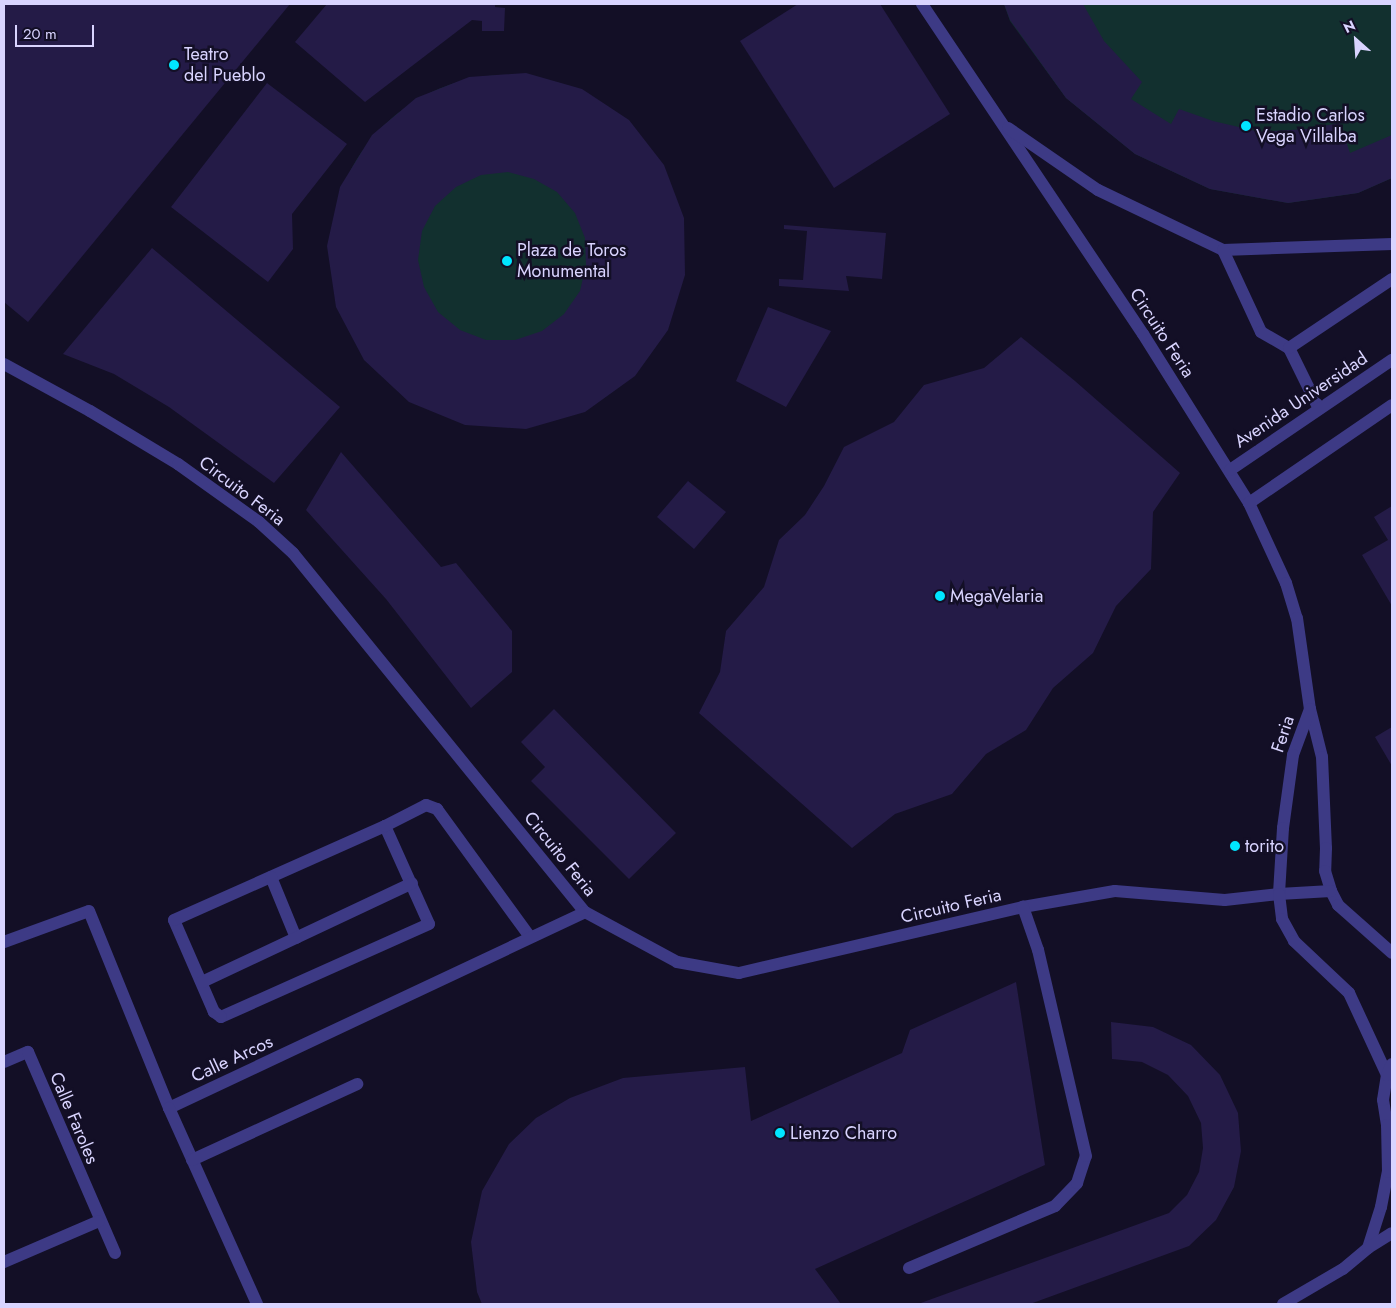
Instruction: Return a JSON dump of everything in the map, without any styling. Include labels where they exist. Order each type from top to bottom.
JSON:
[{"type":"street","name":"Circuito Feria","points":[[922,4],[1000,123],[1075,231],[1230,470],[1249,503],[1286,583],[1297,618],[1310,709]]},
{"type":"street","points":[[1000,123],[1098,190],[1223,250],[1392,244]]},
{"type":"street","points":[[1223,250],[1261,332],[1289,348],[1320,409]]},
{"type":"street","points":[[1289,348],[1392,279]]},
{"type":"street","name":"Avenida Universidad","points":[[1230,470],[1392,360]]},
{"type":"street","name":"Circuito Feria","points":[[7,367],[178,464],[259,522],[293,554],[584,912],[677,962],[739,973],[1023,907],[1115,891],[1225,900],[1331,891]]},
{"type":"street","points":[[1249,503],[1392,405]]},
{"type":"street","name":"Feria","points":[[1310,709],[1322,757],[1326,848],[1325,871],[1331,891]]},
{"type":"street","name":"Feria","points":[[1279,894],[1283,828],[1293,755],[1310,709]]},
{"type":"street","points":[[385,826],[429,924],[221,1017],[214,1012],[174,920],[385,826],[426,805],[437,809],[530,937]]},
{"type":"street","points":[[270,877],[296,938]]},
{"type":"street","points":[[202,982],[412,884]]},
{"type":"street","points":[[1331,891],[1338,905],[1392,953]]},
{"type":"street","points":[[1279,894],[1282,920],[1294,941],[1349,993],[1390,1070],[1383,1100],[1390,1130],[1388,1172],[1381,1207],[1368,1248]]},
{"type":"street","points":[[909,1268],[1055,1206],[1077,1183],[1086,1156],[1038,950],[1023,907]]},
{"type":"street","points":[[4,942],[89,911],[169,1108],[257,1304]]},
{"type":"street","name":"Calle Arcos","points":[[169,1108],[584,912]]},
{"type":"street","name":"Calle Faroles","points":[[4,1062],[28,1052],[99,1221],[115,1253]]},
{"type":"street","points":[[192,1160],[357,1084]]},
{"type":"street","points":[[4,1262],[99,1221]]},
{"type":"street","points":[[1283,1304],[1343,1269],[1368,1248],[1392,1233]]},
{"type":"green space","name":"Estadio Carlos Vega Villalba","points":[[1004,4],[1392,4],[1392,178],[1358,193],[1288,203],[1210,189],[1135,154],[1066,98],[1010,21]]},
{"type":"green space","name":"Plaza de Toros Monumental","points":[[490,75],[524,75],[558,82],[590,95],[605,104],[632,126],[654,153],[670,183],[680,217],[683,251],[680,285],[670,319],[654,349],[632,376],[605,398],[575,414],[558,420],[524,427],[490,427],[456,420],[424,407],[395,387],[371,363],[351,334],[338,302],[331,268],[331,234],[338,200],[351,168],[371,139],[395,115],[424,95],[456,82]]},
{"type":"building","points":[[4,4],[290,4],[28,322],[4,302]]},
{"type":"building","points":[[327,4],[495,4],[495,7],[505,8],[504,31],[482,31],[482,21],[472,20],[365,102],[295,42]]},
{"type":"building","points":[[798,4],[880,4],[950,114],[834,188],[740,41]]},
{"type":"building","points":[[1004,4],[1083,4],[1104,41],[1142,82],[1131,99],[1171,124],[1179,109],[1213,121],[1260,132],[1306,129],[1340,123],[1350,153],[1392,135],[1392,178],[1358,193],[1288,203],[1210,189],[1135,154],[1066,98],[1010,20]]},
{"type":"building","name":"Plaza de Toros Monumental","points":[[526,73],[582,89],[629,120],[664,165],[684,218],[685,275],[668,330],[635,376],[585,412],[526,429],[465,425],[409,402],[364,360],[336,307],[327,246],[340,187],[372,135],[416,98],[469,77]],"holes":[[[508,172],[534,179],[557,192],[575,213],[585,238],[586,265],[580,291],[564,314],[542,331],[515,340],[486,340],[460,330],[438,312],[424,287],[418,260],[422,231],[435,206],[456,187],[481,175]]]},
{"type":"building","points":[[267,83],[347,144],[292,214],[293,249],[268,282],[171,207]]},
{"type":"building","points":[[784,225],[886,233],[882,279],[846,276],[849,291],[779,286],[779,279],[803,280],[807,231],[784,229]]},
{"type":"building","points":[[152,248],[340,407],[274,483],[169,407],[114,374],[63,354]]},
{"type":"building","points":[[768,307],[831,331],[786,407],[736,381]]},
{"type":"building","name":"MegaVelaria","points":[[1021,337],[1075,381],[1180,473],[1153,512],[1151,569],[1116,606],[1093,653],[1053,688],[1026,730],[986,754],[952,794],[895,814],[852,848],[699,713],[720,672],[726,631],[764,587],[779,540],[805,515],[824,486],[844,447],[894,422],[924,385],[984,368]]},
{"type":"building","points":[[341,452],[441,567],[456,563],[512,631],[512,672],[471,708],[386,599],[306,510]]},
{"type":"building","points":[[688,481],[726,512],[694,549],[657,517]]},
{"type":"building","points":[[1392,506],[1392,606],[1362,555],[1388,540],[1374,517]]},
{"type":"building","points":[[554,709],[676,833],[629,879],[531,781],[545,767],[521,742]]},
{"type":"building","points":[[1392,727],[1392,766],[1375,737]]},
{"type":"building","name":"Lienzo Charro","points":[[1016,982],[1045,1165],[815,1269],[841,1304],[482,1304],[477,1292],[471,1242],[482,1191],[509,1144],[536,1118],[570,1098],[623,1078],[745,1067],[751,1121],[902,1053],[910,1030]]},
{"type":"building","points":[[1111,1022],[1153,1027],[1191,1045],[1220,1075],[1238,1113],[1241,1151],[1234,1187],[1216,1220],[1189,1246],[1030,1304],[918,1304],[1169,1213],[1187,1195],[1199,1172],[1203,1148],[1201,1123],[1188,1096],[1168,1075],[1142,1062],[1112,1059]]},
{"type":"place","name":"Teatro del Pueblo","points":[[174,65]]},
{"type":"place","name":"Estadio Carlos Vega Villalba","points":[[1246,126]]},
{"type":"place","name":"Plaza de Toros Monumental","points":[[507,261]]},
{"type":"place","name":"MegaVelaria","points":[[940,596]]},
{"type":"place","name":"torito","points":[[1235,846]]},
{"type":"place","name":"Lienzo Charro","points":[[780,1133]]}]
